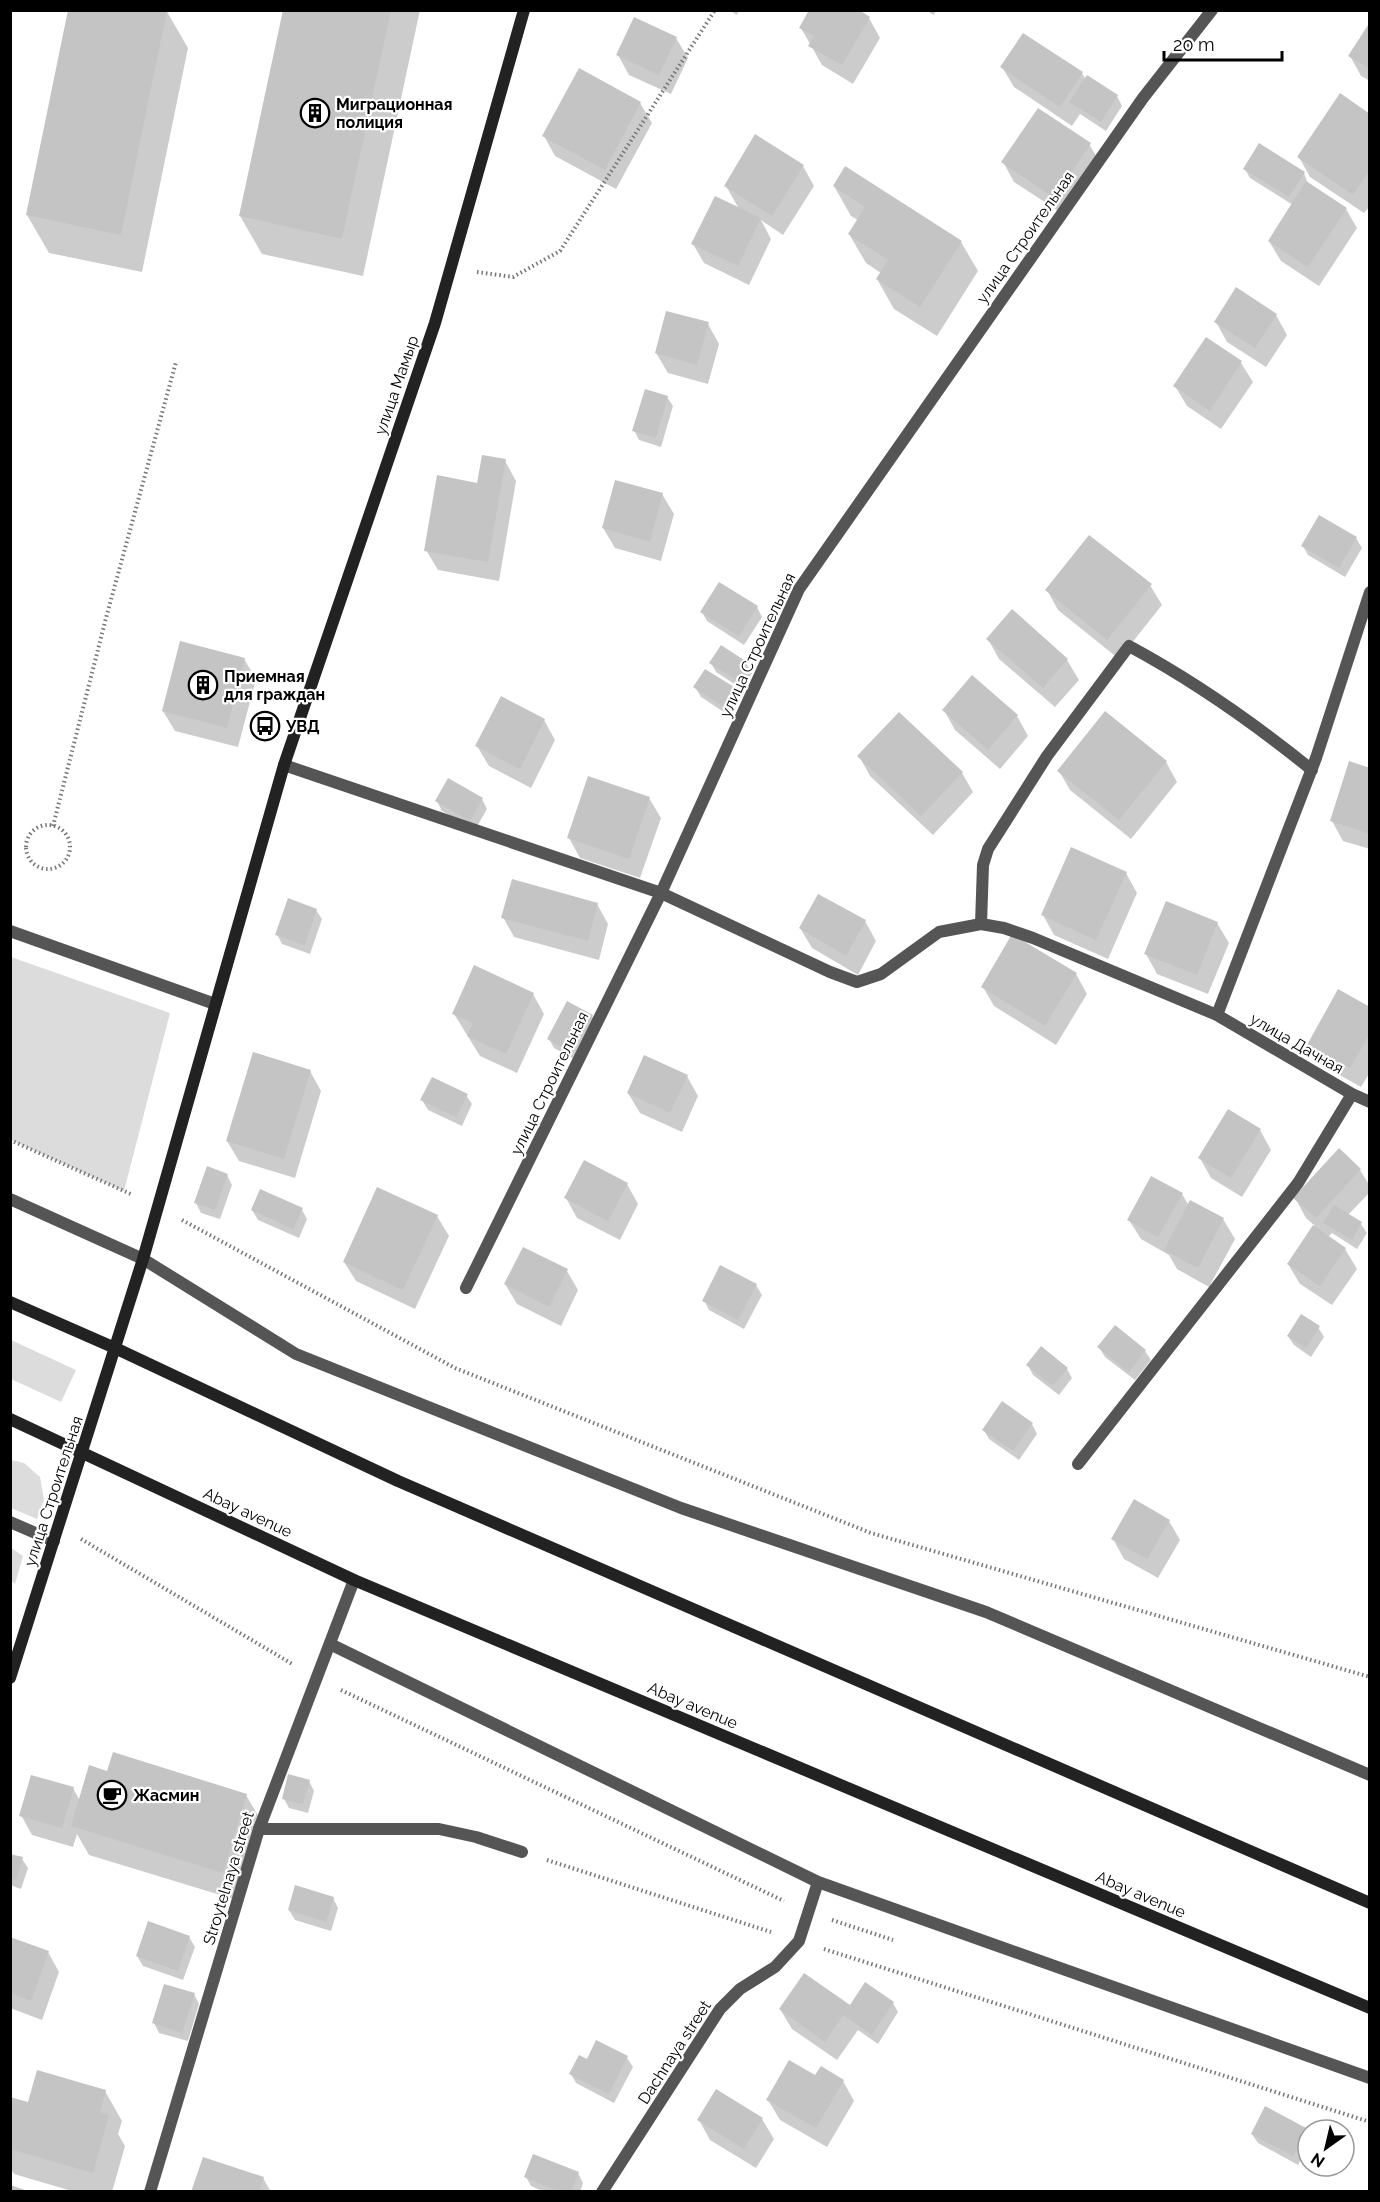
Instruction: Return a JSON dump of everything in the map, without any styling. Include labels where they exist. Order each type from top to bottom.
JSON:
[{"type":"main road","name":"улица Мамыр","points":[[215,1004],[284,765],[435,323],[524,10]]},
{"type":"main road","name":"улица Строительная","points":[[10,1678],[143,1259],[215,1004]]},
{"type":"main road","points":[[10,1302],[115,1348],[398,1481],[1370,1903]]},
{"type":"main road","name":"Abay avenue","points":[[10,1419],[354,1580],[1370,2008]]},
{"type":"street","name":"улица Строительная","points":[[466,1288],[661,893],[799,589],[1143,98],[1212,10]]},
{"type":"street","points":[[1217,1015],[1312,770],[1370,592]]},
{"type":"street","points":[[284,765],[661,893],[830,972],[857,982],[881,974],[939,932],[981,924],[983,865],[988,849],[1047,756],[1129,646],[1168,667],[1225,704],[1312,770]]},
{"type":"street","name":"улица Дачная","points":[[981,924],[1004,928],[1032,938],[1217,1015],[1352,1094],[1298,1183],[1078,1464]]},
{"type":"street","points":[[10,931],[215,1004]]},
{"type":"street","points":[[1352,1094],[1370,1102]]},
{"type":"street","points":[[10,1199],[143,1259],[296,1354],[681,1508],[986,1612],[1370,1776]]},
{"type":"street","points":[[10,1522],[54,1541]]},
{"type":"street","name":"Stroytelnaya street","points":[[150,2192],[259,1829],[354,1580]]},
{"type":"street","points":[[330,1644],[818,1882],[1370,2078]]},
{"type":"street","points":[[259,1829],[439,1829],[476,1837],[522,1852]]},
{"type":"street","name":"Dachnaya street","points":[[602,2192],[720,2009],[740,1989],[775,1967],[799,1941],[818,1882]]},
{"type":"path","points":[[450,269],[513,277],[561,251],[716,10]]},
{"type":"path","points":[[53,826],[106,618],[176,362]]},
{"type":"path","points":[[53,826],[65,833],[70,853],[62,865],[55,868],[41,868],[29,860],[26,845],[32,831],[39,827],[53,826]]},
{"type":"path","points":[[10,1140],[158,1207],[455,1368],[871,1533],[1370,1677]]},
{"type":"path","points":[[522,1852],[1370,2122]]},
{"type":"shaded area","points":[[11,957],[170,1013],[124,1191],[11,1140]]},
{"type":"shaded area","points":[[11,1340],[76,1370],[61,1402],[11,1379]]},
{"type":"shaded area","points":[[11,1460],[24,1463],[40,1477],[44,1500],[37,1519],[11,1508]]},
{"type":"shaded area","points":[[10,1547],[23,1556],[15,1584],[11,1581]]},
{"type":"building","points":[[68,10],[167,10],[121,235],[26,215]]},
{"type":"building","name":"Миграционная полиция","points":[[283,10],[391,10],[342,239],[239,216]]},
{"type":"building","points":[[809,10],[859,10],[870,17],[842,65],[808,46],[814,36],[799,28]]},
{"type":"building","points":[[634,17],[677,37],[659,75],[616,55]]},
{"type":"building","points":[[1370,22],[1370,69],[1348,56]]},
{"type":"building","points":[[1023,33],[1083,72],[1060,107],[1000,67]]},
{"type":"building","points":[[579,68],[641,102],[605,170],[542,136]]},
{"type":"building","points":[[1087,75],[1118,95],[1101,122],[1069,102]]},
{"type":"building","points":[[1340,93],[1370,114],[1370,170],[1353,195],[1297,157]]},
{"type":"building","points":[[1038,108],[1091,143],[1054,198],[1001,162]]},
{"type":"building","points":[[755,134],[804,165],[772,216],[724,186]]},
{"type":"building","points":[[1259,143],[1305,172],[1289,197],[1243,169]]},
{"type":"building","points":[[845,166],[962,241],[920,307],[876,279],[888,260],[848,234],[865,207],[833,186]]},
{"type":"building","points":[[1306,181],[1347,208],[1308,267],[1268,241]]},
{"type":"building","points":[[715,196],[761,218],[738,266],[691,244]]},
{"type":"building","points":[[1236,287],[1277,314],[1255,348],[1214,322]]},
{"type":"building","points":[[666,311],[709,322],[697,365],[655,353]]},
{"type":"building","points":[[1206,337],[1242,361],[1210,411],[1173,386]]},
{"type":"building","points":[[645,389],[668,396],[656,438],[632,431]]},
{"type":"building","points":[[482,455],[506,459],[488,562],[424,551],[437,475],[477,483]]},
{"type":"building","points":[[615,480],[663,493],[650,542],[602,528]]},
{"type":"building","points":[[1319,515],[1357,537],[1339,568],[1301,546]]},
{"type":"building","points":[[1089,535],[1152,584],[1107,640],[1045,590]]},
{"type":"building","points":[[719,582],[758,606],[739,636],[700,612]]},
{"type":"building","points":[[1012,609],[1068,659],[1043,688],[986,639]]},
{"type":"building","name":"Приемная для граждан","points":[[180,641],[245,658],[227,728],[162,711]]},
{"type":"building","points":[[721,645],[747,662],[736,680],[709,663]]},
{"type":"building","points":[[705,669],[734,687],[722,706],[693,687]]},
{"type":"building","points":[[972,675],[1018,715],[988,750],[942,710]]},
{"type":"building","points":[[501,696],[545,719],[520,769],[475,746]]},
{"type":"building","points":[[1105,711],[1167,761],[1119,820],[1057,771]]},
{"type":"building","points":[[899,712],[963,772],[921,816],[857,756]]},
{"type":"building","points":[[1349,761],[1370,768],[1370,834],[1330,821]]},
{"type":"building","points":[[588,776],[650,797],[629,859],[567,838]]},
{"type":"building","points":[[448,778],[483,798],[470,821],[435,801]]},
{"type":"building","points":[[1071,847],[1127,872],[1096,940],[1041,915]]},
{"type":"building","points":[[512,879],[598,903],[588,941],[501,918]]},
{"type":"building","points":[[818,894],[866,920],[846,956],[799,928]]},
{"type":"building","points":[[288,898],[317,909],[305,945],[275,935]]},
{"type":"building","points":[[1166,901],[1218,922],[1197,975],[1144,954]]},
{"type":"building","points":[[1012,934],[1077,973],[1045,1026],[981,987]]},
{"type":"building","points":[[474,965],[534,993],[506,1054],[467,1036],[473,1023],[452,1014]]},
{"type":"building","points":[[1338,989],[1370,1007],[1370,1033],[1350,1068],[1307,1045]]},
{"type":"building","points":[[567,1001],[593,1015],[572,1053],[547,1039]]},
{"type":"building","points":[[253,1052],[311,1070],[284,1159],[226,1141]]},
{"type":"building","points":[[644,1055],[688,1075],[670,1113],[627,1093]]},
{"type":"building","points":[[432,1077],[468,1094],[456,1117],[420,1100]]},
{"type":"building","points":[[1228,1109],[1261,1129],[1231,1178],[1198,1158]]},
{"type":"building","points":[[1339,1148],[1361,1169],[1316,1218],[1293,1198]]},
{"type":"building","points":[[584,1160],[628,1183],[608,1221],[564,1198]]},
{"type":"building","points":[[207,1166],[228,1174],[215,1210],[194,1203]]},
{"type":"building","points":[[1151,1176],[1183,1193],[1158,1237],[1127,1220]]},
{"type":"building","points":[[377,1187],[438,1215],[403,1290],[343,1262]]},
{"type":"building","points":[[260,1189],[303,1208],[293,1229],[251,1210]]},
{"type":"building","points":[[1190,1200],[1224,1218],[1198,1268],[1164,1250]]},
{"type":"building","points":[[1334,1205],[1362,1222],[1352,1240],[1323,1223]]},
{"type":"building","points":[[1313,1225],[1346,1248],[1320,1286],[1287,1264]]},
{"type":"building","points":[[523,1247],[568,1269],[549,1307],[504,1284]]},
{"type":"building","points":[[720,1265],[757,1284],[738,1320],[702,1301]]},
{"type":"building","points":[[1301,1314],[1320,1326],[1306,1348],[1287,1336]]},
{"type":"building","points":[[1115,1325],[1146,1350],[1129,1372],[1097,1347]]},
{"type":"building","points":[[1041,1346],[1068,1368],[1053,1386],[1026,1365]]},
{"type":"building","points":[[1002,1401],[1033,1423],[1013,1451],[982,1430]]},
{"type":"building","points":[[1134,1499],[1170,1520],[1147,1559],[1111,1539]]},
{"type":"building","points":[[113,1752],[247,1794],[223,1873],[71,1826],[89,1765],[107,1771]]},
{"type":"building","points":[[288,1774],[310,1780],[303,1804],[282,1799]]},
{"type":"building","points":[[31,1775],[74,1787],[62,1828],[19,1816]]},
{"type":"building","points":[[10,1854],[23,1857],[16,1880],[10,1878]]},
{"type":"building","points":[[295,1885],[334,1897],[326,1922],[288,1910]]},
{"type":"building","points":[[148,1921],[190,1936],[178,1971],[136,1956]]},
{"type":"building","points":[[10,1937],[49,1951],[31,2001],[10,1993]]},
{"type":"building","points":[[804,1973],[850,2005],[865,1982],[894,2002],[872,2035],[843,2015],[825,2042],[779,2009]]},
{"type":"building","points":[[164,1984],[195,1993],[182,2033],[152,2023]]},
{"type":"building","points":[[596,2040],[628,2056],[609,2094],[569,2074],[579,2055],[587,2059]]},
{"type":"building","points":[[789,2060],[815,2075],[821,2066],[844,2080],[816,2128],[766,2100]]},
{"type":"building","points":[[37,2070],[106,2090],[100,2112],[109,2115],[93,2173],[10,2149],[10,2097],[28,2102]]},
{"type":"building","points":[[716,2089],[763,2118],[744,2149],[697,2120]]},
{"type":"building","points":[[1265,2106],[1296,2123],[1296,2151],[1293,2156],[1251,2134]]},
{"type":"building","points":[[533,2154],[579,2172],[571,2192],[560,2192],[524,2177]]},
{"type":"building","points":[[203,2157],[264,2177],[259,2192],[191,2192]]},
{"type":"building","points":[[10,2185],[28,2191],[28,2192],[10,2192]]},
{"type":"place","name":"Миграционная полиция","points":[[315,113]]},
{"type":"place","name":"Приемная для граждан","points":[[203,685]]},
{"type":"place","name":"УВД","points":[[265,726]]},
{"type":"place","name":"Жасмин","points":[[112,1795]]}]
